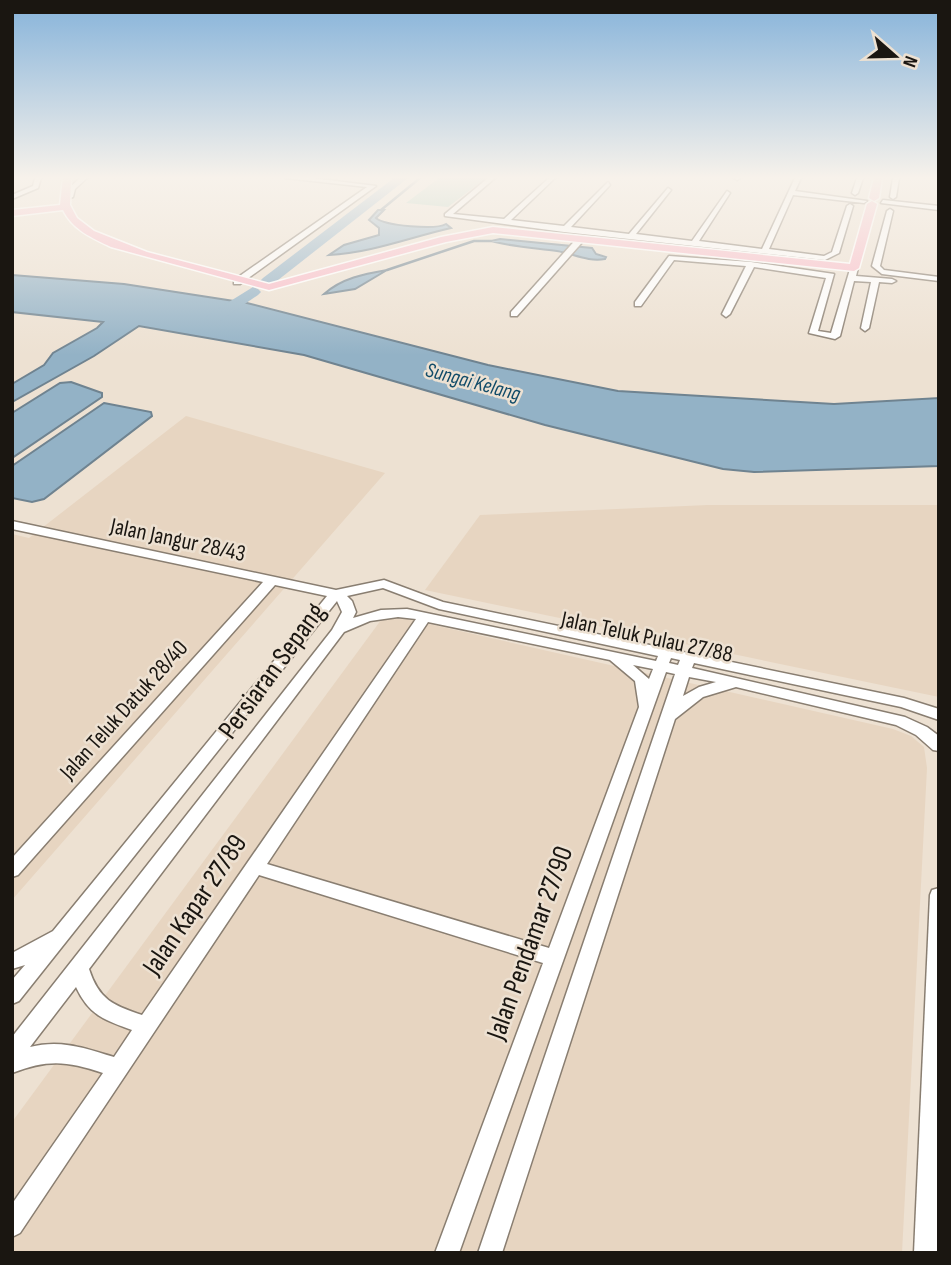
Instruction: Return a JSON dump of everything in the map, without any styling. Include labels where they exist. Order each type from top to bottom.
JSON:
[{"type":"main road","points":[[80,237],[106,250],[243,281]]},
{"type":"main road","points":[[98,237],[118,246],[269,288],[456,237]]},
{"type":"main road","points":[[552,237],[852,274],[863,237]]},
{"type":"street","points":[[243,281],[303,237]]},
{"type":"street","points":[[630,237],[817,258],[832,257],[840,237]]},
{"type":"street","points":[[694,244],[699,237]]},
{"type":"street","points":[[764,252],[771,237]]},
{"type":"street","points":[[865,328],[879,276],[876,267],[883,237]]},
{"type":"street","points":[[514,314],[579,241]]},
{"type":"street","points":[[638,304],[675,252],[750,264],[830,270],[813,333],[833,337],[852,274],[939,279]]},
{"type":"street","points":[[726,314],[750,264]]},
{"type":"street","points":[[879,276],[939,286]]},
{"type":"street","name":"Jalan Jangur 28/43","points":[[12,525],[336,594]]},
{"type":"street","name":"Jalan Teluk Datuk 28/40","points":[[12,870],[271,582]]},
{"type":"street","name":"Jalan Teluk Pulau 27/88","points":[[336,594],[384,584],[439,605],[664,660],[904,703],[939,715]]},
{"type":"street","name":"Persiaran Sepang","points":[[12,995],[336,594],[345,601],[349,612],[338,631],[12,1055]]},
{"type":"street","name":"Jalan Teluk Pulau 27/88","points":[[338,631],[354,621],[394,612],[612,656],[664,660]]},
{"type":"street","name":"Jalan Kapar 27/89","points":[[12,1225],[425,617]]},
{"type":"street","points":[[612,656],[642,679],[645,696],[642,719]]},
{"type":"street","name":"Jalan Pendamar 27/90","points":[[447,1253],[664,660]]},
{"type":"street","points":[[490,1253],[686,665]]},
{"type":"street","name":"Jalan Teluk Pulau 27/88","points":[[686,665],[741,683],[900,721],[919,729],[939,746]]},
{"type":"street","points":[[667,723],[691,695],[702,689],[741,683]]},
{"type":"street","points":[[243,711],[271,718]]},
{"type":"street","points":[[254,867],[555,958]]},
{"type":"street","points":[[926,1253],[939,895]]},
{"type":"street","points":[[12,961],[23,957],[65,930]]},
{"type":"street","points":[[79,968],[84,988],[93,1002],[112,1014],[147,1026]]},
{"type":"street","points":[[12,1063],[37,1052],[54,1050],[119,1068]]},
{"type":"shaded area","points":[[186,416],[385,473],[12,900],[12,534],[29,538]]},
{"type":"shaded area","points":[[708,505],[939,505],[939,697],[425,590],[480,515]]},
{"type":"shaded area","points":[[398,617],[893,729],[911,736],[924,747],[927,768],[902,1253],[12,1253],[12,1122],[381,620]]},
{"type":"water","points":[[372,237],[417,237],[376,248],[329,255],[344,245]]},
{"type":"water","points":[[500,239],[592,248],[596,254],[606,257],[593,259],[491,241]]},
{"type":"water","points":[[387,270],[355,289],[324,294],[346,280]]},
{"type":"water","name":"Sungai Kelang","points":[[12,275],[124,284],[247,303],[488,365],[618,391],[834,404],[939,398],[939,466],[754,472],[723,469],[545,425],[304,355],[139,326],[94,356],[12,402],[12,384],[44,365],[53,353],[103,322],[12,312]]},
{"type":"water","points":[[71,382],[102,393],[102,397],[12,458],[12,413],[60,383]]},
{"type":"water","points":[[104,403],[151,412],[152,416],[44,499],[32,502],[12,498],[12,466]]},
{"type":"waterway","points":[[268,281],[325,237]]},
{"type":"waterway","points":[[387,270],[474,241],[491,241]]},
{"type":"waterway","points":[[214,318],[253,292]]}]
